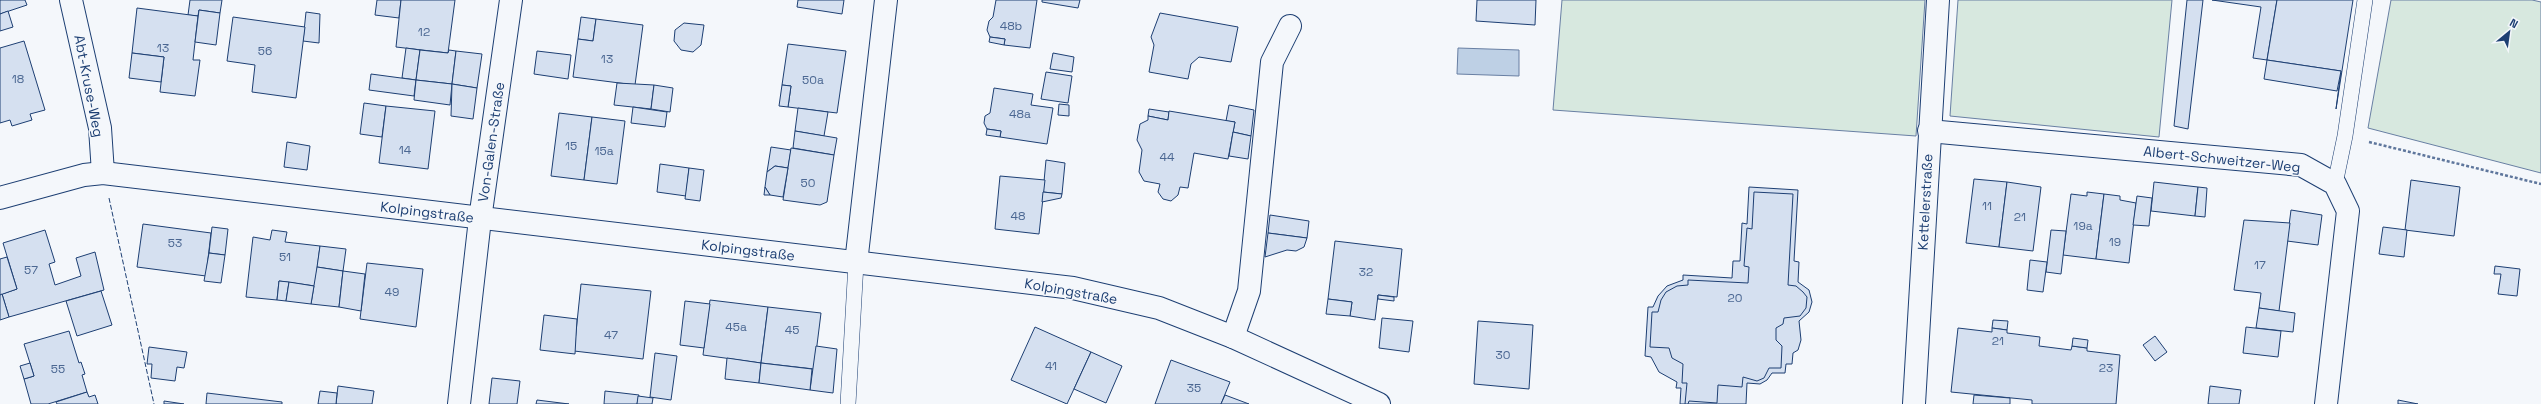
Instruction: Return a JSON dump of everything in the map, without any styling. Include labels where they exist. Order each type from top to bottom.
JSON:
[{"type":"street","name":"Abt-Kruse-Weg","points":[[71,0],[100,128],[103,172]]},
{"type":"street","name":"Von-Galen-Straße","points":[[459,404],[480,219],[511,0]]},
{"type":"street","points":[[856,263],[886,0]]},
{"type":"street","name":"Kettelerstraße","points":[[1914,404],[1929,131],[1938,0]]},
{"type":"street","points":[[1233,337],[1249,291],[1272,62],[1290,26]]},
{"type":"street","name":"Albert-Schweitzer-Weg","points":[[1929,131],[2301,165],[2335,184]]},
{"type":"street","name":"Kolpingstraße","points":[[0,198],[84,174],[103,172],[480,219],[1073,288],[1159,308],[1233,337],[1379,404]]},
{"type":"street","points":[[2326,404],[2348,211],[2335,184]]},
{"type":"lane","points":[[2335,184],[2345,136],[2365,0]]},
{"type":"lane","points":[[848,404],[856,263]]},
{"type":"path","points":[[2345,136],[2541,184]]},
{"type":"shaded area","points":[[1562,0],[1925,0],[1916,136],[1553,110]]},
{"type":"shaded area","points":[[1958,0],[2172,0],[2159,137],[1950,116]]},
{"type":"shaded area","points":[[2391,0],[2532,0],[2541,2],[2541,173],[2368,128]]},
{"type":"water","points":[[1458,48],[1519,50],[1519,76],[1457,74]]},
{"type":"building","points":[[0,0],[25,0],[27,5],[0,14]]},
{"type":"building","points":[[190,0],[222,0],[220,13],[199,10],[198,16],[188,15]]},
{"type":"building","points":[[377,0],[401,0],[399,18],[375,15]]},
{"type":"building","points":[[401,0],[455,0],[448,53],[396,47]]},
{"type":"building","points":[[798,0],[844,0],[842,14],[797,7]]},
{"type":"building","points":[[996,0],[1037,0],[1030,48],[1004,45],[1005,39],[990,37],[987,30],[989,21],[993,17]]},
{"type":"building","points":[[1042,0],[1080,0],[1078,8],[1042,2]]},
{"type":"building","points":[[1477,0],[1536,0],[1535,25],[1476,21]]},
{"type":"building","points":[[2187,0],[2203,0],[2188,129],[2174,126]]},
{"type":"building","points":[[2212,0],[2277,0],[2267,60],[2253,58],[2261,7]]},
{"type":"building","points":[[2277,0],[2353,0],[2336,109],[2341,71],[2267,60]]},
{"type":"building","points":[[137,8],[198,16],[193,60],[200,60],[195,96],[160,92],[164,57],[132,53]]},
{"type":"building","points":[[199,10],[220,13],[216,45],[195,42]]},
{"type":"building","points":[[8,11],[13,27],[0,31],[0,14]]},
{"type":"building","points":[[306,12],[320,14],[319,43],[303,41]]},
{"type":"building","points":[[1160,13],[1238,27],[1231,62],[1199,57],[1191,64],[1188,79],[1149,72],[1154,45],[1151,37]]},
{"type":"building","points":[[233,17],[305,27],[296,98],[252,92],[255,65],[227,61]]},
{"type":"building","points":[[581,17],[596,19],[593,41],[578,39]]},
{"type":"building","points":[[596,19],[643,25],[635,85],[573,77],[578,39],[593,41]]},
{"type":"building","points":[[684,23],[704,25],[701,45],[693,52],[681,50],[674,41],[675,30]]},
{"type":"building","points":[[990,37],[1005,39],[1004,45],[989,42]]},
{"type":"building","points":[[24,41],[45,110],[30,114],[32,120],[12,126],[10,120],[0,123],[0,48]]},
{"type":"building","points":[[788,44],[846,51],[837,113],[788,107],[791,86],[782,85]]},
{"type":"building","points":[[406,48],[420,50],[416,80],[402,78]]},
{"type":"building","points":[[420,50],[448,53],[449,50],[456,51],[452,84],[416,80]]},
{"type":"building","points":[[456,51],[482,54],[477,88],[452,84]]},
{"type":"building","points":[[537,51],[571,55],[568,79],[534,74]]},
{"type":"building","points":[[132,53],[164,57],[161,82],[129,78]]},
{"type":"building","points":[[1053,53],[1074,57],[1072,72],[1050,69]]},
{"type":"building","points":[[2267,60],[2341,71],[2337,91],[2264,79]]},
{"type":"building","points":[[1046,72],[1072,76],[1068,103],[1041,99]]},
{"type":"building","points":[[371,74],[416,80],[414,96],[369,90]]},
{"type":"building","points":[[416,80],[452,84],[450,105],[414,100]]},
{"type":"building","points":[[617,83],[654,85],[651,109],[614,105]]},
{"type":"building","points":[[452,84],[477,88],[473,119],[451,116]]},
{"type":"building","points":[[654,85],[673,88],[670,112],[651,109]]},
{"type":"building","points":[[782,85],[791,86],[788,107],[779,106]]},
{"type":"building","points":[[994,88],[1033,94],[1031,105],[1053,108],[1047,144],[1000,137],[1001,131],[987,129],[984,123],[985,116],[990,113]]},
{"type":"building","points":[[364,103],[386,106],[382,137],[360,134]]},
{"type":"building","points":[[1059,104],[1069,105],[1069,116],[1058,115]]},
{"type":"building","points":[[1229,105],[1254,110],[1251,136],[1233,132],[1235,122],[1226,121]]},
{"type":"building","points":[[386,106],[435,111],[428,169],[379,163]]},
{"type":"building","points":[[633,107],[667,112],[665,127],[631,123]]},
{"type":"building","points":[[798,108],[828,112],[824,136],[795,131]]},
{"type":"building","points":[[1149,109],[1169,112],[1168,120],[1148,116]]},
{"type":"building","points":[[1169,111],[1235,122],[1228,159],[1194,153],[1188,188],[1180,187],[1178,195],[1171,201],[1163,199],[1158,192],[1160,184],[1144,181],[1139,172],[1142,150],[1137,140],[1140,124],[1148,120],[1148,116],[1168,120]]},
{"type":"building","points":[[559,113],[592,117],[584,180],[551,176]]},
{"type":"building","points":[[592,117],[625,121],[617,184],[584,180]]},
{"type":"building","points":[[987,129],[1001,131],[1000,137],[986,135]]},
{"type":"building","points":[[795,131],[837,138],[834,155],[793,148]]},
{"type":"building","points":[[1233,132],[1251,136],[1248,159],[1229,156]]},
{"type":"building","points":[[287,142],[310,146],[307,170],[284,167]]},
{"type":"building","points":[[771,147],[791,150],[788,168],[775,166],[767,172]]},
{"type":"building","points":[[791,148],[834,155],[827,202],[820,205],[783,200]]},
{"type":"building","points":[[1046,160],[1065,163],[1062,194],[1043,192]]},
{"type":"building","points":[[660,164],[689,168],[686,196],[657,192]]},
{"type":"building","points":[[775,166],[788,168],[783,197],[770,195],[765,187],[767,172]]},
{"type":"building","points":[[689,168],[704,170],[700,201],[685,199]]},
{"type":"building","points":[[1000,176],[1045,180],[1039,234],[995,229]]},
{"type":"building","points":[[1974,179],[2007,182],[1999,247],[1966,243]]},
{"type":"building","points":[[2411,180],[2460,187],[2454,236],[2405,230]]},
{"type":"building","points":[[2007,182],[2041,187],[2033,251],[1999,247]]},
{"type":"building","points":[[2154,182],[2198,187],[2195,216],[2151,211]]},
{"type":"building","points":[[765,187],[770,195],[764,195]]},
{"type":"building","points":[[1749,187],[1798,190],[1794,261],[1799,262],[1798,282],[1809,290],[1812,302],[1809,312],[1799,321],[1801,340],[1798,350],[1793,353],[1792,364],[1786,364],[1785,373],[1772,373],[1767,380],[1760,384],[1747,383],[1746,404],[1680,404],[1681,388],[1676,388],[1677,382],[1659,372],[1651,357],[1645,356],[1648,307],[1653,307],[1658,296],[1667,286],[1683,280],[1683,275],[1732,278],[1733,261],[1740,261],[1742,223],[1747,224]]},
{"type":"building","points":[[2198,187],[2207,188],[2205,217],[2195,216]]},
{"type":"building","points":[[1043,192],[1062,194],[1061,198],[1042,202]]},
{"type":"building","points":[[1754,192],[1793,194],[1788,285],[1796,286],[1807,297],[1806,308],[1800,316],[1784,318],[1783,324],[1776,328],[1776,340],[1782,346],[1781,368],[1769,368],[1764,378],[1757,381],[1743,377],[1742,387],[1718,385],[1717,403],[1689,401],[1688,404],[1685,404],[1687,383],[1682,383],[1683,364],[1672,358],[1669,348],[1650,347],[1652,312],[1658,312],[1661,300],[1666,292],[1677,286],[1688,285],[1688,280],[1748,283],[1749,267],[1744,266],[1747,228],[1752,229]]},
{"type":"building","points":[[2087,192],[2104,194],[2096,259],[2063,255],[2071,194],[2087,196]]},
{"type":"building","points":[[2104,194],[2120,196],[2120,200],[2136,203],[2129,263],[2096,259]]},
{"type":"building","points":[[2137,196],[2152,198],[2149,226],[2133,225]]},
{"type":"building","points":[[2291,210],[2322,215],[2318,245],[2287,241]]},
{"type":"building","points":[[1270,215],[1309,221],[1307,238],[1268,233]]},
{"type":"building","points":[[2244,220],[2290,223],[2279,311],[2259,308],[2261,293],[2234,290]]},
{"type":"building","points":[[143,224],[211,233],[206,276],[137,267]]},
{"type":"building","points":[[212,227],[228,229],[225,255],[209,253]]},
{"type":"building","points":[[2383,227],[2407,230],[2404,257],[2379,254]]},
{"type":"building","points":[[45,230],[55,262],[49,264],[55,285],[81,276],[76,258],[95,252],[104,290],[9,317],[2,294],[17,289],[3,243]]},
{"type":"building","points":[[272,230],[287,232],[285,242],[320,246],[315,286],[279,281],[277,300],[246,297],[253,237],[270,240]]},
{"type":"building","points":[[2051,230],[2066,231],[2061,274],[2046,272]]},
{"type":"building","points":[[1268,233],[1307,238],[1304,247],[1296,251],[1287,250],[1265,257]]},
{"type":"building","points":[[1335,241],[1402,249],[1397,297],[1378,295],[1375,320],[1350,316],[1352,302],[1328,299]]},
{"type":"building","points":[[320,246],[346,249],[343,271],[317,267]]},
{"type":"building","points":[[209,253],[225,255],[221,283],[204,281]]},
{"type":"building","points":[[7,257],[17,289],[0,295],[0,259]]},
{"type":"building","points":[[2030,260],[2047,262],[2043,292],[2027,290]]},
{"type":"building","points":[[367,263],[423,269],[416,327],[360,319]]},
{"type":"building","points":[[2495,266],[2520,269],[2517,296],[2498,294],[2501,274],[2494,274]]},
{"type":"building","points":[[317,267],[343,271],[339,307],[311,304]]},
{"type":"building","points":[[343,271],[365,274],[361,311],[339,307]]},
{"type":"building","points":[[279,281],[289,282],[286,301],[277,300]]},
{"type":"building","points":[[289,282],[314,286],[311,304],[286,301]]},
{"type":"building","points":[[581,284],[651,291],[643,359],[574,351]]},
{"type":"building","points":[[101,291],[112,325],[77,336],[66,301]]},
{"type":"building","points":[[2,294],[9,317],[0,320],[0,295]]},
{"type":"building","points":[[1378,295],[1394,297],[1394,301],[1378,299]]},
{"type":"building","points":[[1328,299],[1352,302],[1350,316],[1326,314]]},
{"type":"building","points":[[710,300],[768,307],[761,363],[703,355]]},
{"type":"building","points":[[685,301],[710,304],[704,348],[680,345]]},
{"type":"building","points":[[768,307],[821,313],[814,369],[761,363]]},
{"type":"building","points":[[2259,308],[2295,313],[2293,332],[2256,328]]},
{"type":"building","points":[[544,315],[577,319],[575,354],[540,350]]},
{"type":"building","points":[[1382,318],[1413,321],[1409,352],[1379,348]]},
{"type":"building","points":[[1993,320],[2008,321],[2007,330],[1992,328]]},
{"type":"building","points":[[1478,321],[1533,325],[1529,389],[1474,384]]},
{"type":"building","points":[[1035,327],[1091,352],[1067,404],[1011,380]]},
{"type":"building","points":[[2246,327],[2281,331],[2278,357],[2243,353]]},
{"type":"building","points":[[1958,328],[1992,332],[1992,328],[2007,330],[2007,333],[2040,337],[2039,346],[2071,350],[2072,346],[2087,348],[2087,351],[2120,355],[2116,404],[2032,404],[2032,400],[1951,392]]},
{"type":"building","points":[[69,331],[79,363],[81,362],[85,374],[82,375],[87,392],[48,404],[31,404],[24,379],[34,376],[24,344]]},
{"type":"building","points":[[2155,336],[2167,352],[2155,361],[2143,345]]},
{"type":"building","points":[[2073,338],[2088,340],[2087,348],[2072,346]]},
{"type":"building","points":[[816,346],[837,349],[833,393],[810,390]]},
{"type":"building","points":[[149,347],[187,352],[184,368],[177,367],[175,381],[151,378],[152,364],[147,364]]},
{"type":"building","points":[[1091,352],[1122,366],[1106,403],[1074,389]]},
{"type":"building","points":[[655,353],[677,356],[671,400],[650,397]]},
{"type":"building","points":[[727,358],[761,363],[759,383],[725,379]]},
{"type":"building","points":[[1171,360],[1230,382],[1221,404],[1155,404]]},
{"type":"building","points":[[30,363],[34,376],[24,379],[20,366]]},
{"type":"building","points":[[761,363],[812,369],[810,390],[759,383]]},
{"type":"building","points":[[492,378],[520,381],[517,404],[489,404]]},
{"type":"building","points":[[338,386],[374,391],[372,404],[336,404]]},
{"type":"building","points":[[2210,386],[2241,390],[2239,404],[2208,404]]},
{"type":"building","points":[[320,391],[337,393],[336,404],[318,404]]},
{"type":"building","points":[[605,391],[639,395],[637,404],[604,404]]},
{"type":"building","points":[[87,392],[89,397],[95,395],[98,404],[57,404],[56,402]]},
{"type":"building","points":[[207,393],[282,402],[282,404],[206,404]]},
{"type":"building","points":[[1225,395],[1249,404],[1221,404]]},
{"type":"building","points":[[1974,395],[2010,398],[2010,404],[1973,404]]},
{"type":"building","points":[[638,396],[653,398],[652,404],[637,404]]},
{"type":"building","points":[[537,400],[569,404],[536,404]]},
{"type":"building","points":[[2398,400],[2418,404],[2398,404]]},
{"type":"building","points":[[164,401],[184,404],[164,404]]},
{"type":"fence","points":[[109,198],[154,404]]}]
